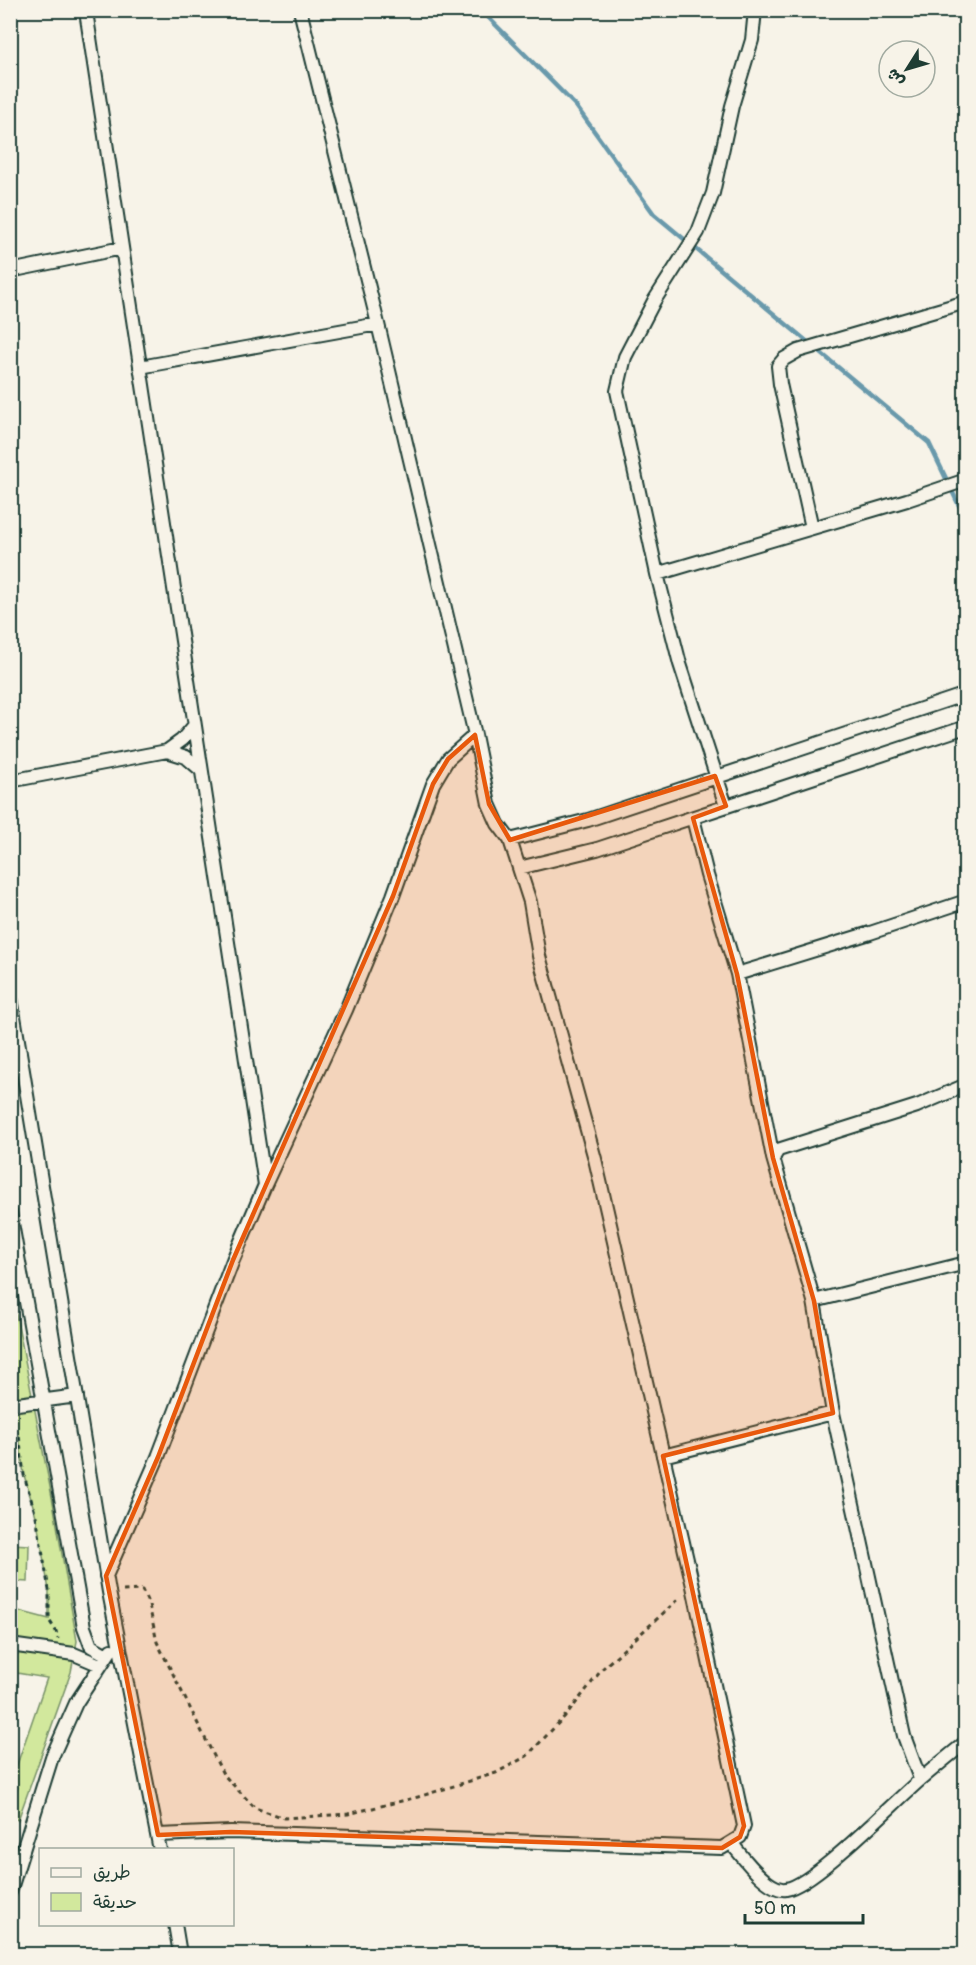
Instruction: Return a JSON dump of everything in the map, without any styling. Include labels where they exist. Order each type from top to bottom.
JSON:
[{"type":"street","points":[[158,1835],[231,1832],[722,1848],[732,1844],[740,1837],[744,1826],[693,1586],[595,1159],[539,956],[530,902],[510,840],[498,824],[489,804],[475,735],[378,324],[300,10]]},
{"type":"street","points":[[726,806],[680,664],[657,574],[616,391],[625,357],[654,301],[698,232],[713,193],[732,106],[752,40],[755,10]]},
{"type":"street","points":[[87,18],[265,1185]]},
{"type":"street","points":[[10,271],[122,248]]},
{"type":"street","points":[[812,528],[778,366],[784,359],[798,351],[966,302]]},
{"type":"street","points":[[140,367],[378,324]]},
{"type":"street","points":[[657,574],[966,480]]},
{"type":"street","points":[[510,840],[588,820],[966,694]]},
{"type":"street","points":[[10,781],[167,751],[182,740],[194,726]]},
{"type":"street","points":[[519,868],[597,849],[966,727]]},
{"type":"street","points":[[106,1576],[158,1457],[233,1260],[346,1010],[393,896],[433,784],[448,759],[475,735]]},
{"type":"street","points":[[167,751],[186,756],[201,770]]},
{"type":"street","points":[[693,818],[707,875],[737,974],[772,1158],[814,1301],[833,1413],[904,1736],[920,1779]]},
{"type":"street","points":[[737,974],[966,901]]},
{"type":"street","points":[[10,992],[106,1576],[160,1848]]},
{"type":"street","points":[[772,1158],[778,1150],[788,1146],[917,1106],[966,1085]]},
{"type":"street","points":[[10,1212],[84,1627],[91,1646],[104,1660]]},
{"type":"street","points":[[814,1301],[966,1263]]},
{"type":"street","points":[[10,1405],[77,1396]]},
{"type":"street","points":[[663,1456],[833,1413]]},
{"type":"street","points":[[10,1892],[52,1757],[76,1703],[118,1639]]},
{"type":"street","points":[[10,1645],[74,1653],[104,1660]]},
{"type":"street","points":[[732,1844],[773,1887],[785,1889],[804,1882],[848,1846],[920,1779],[966,1742]]},
{"type":"street","points":[[175,1926],[180,1954]]},
{"type":"path","points":[[10,1421],[19,1435],[24,1475],[36,1516],[49,1590],[50,1620],[58,1639],[55,1650]]},
{"type":"path","points":[[109,1592],[142,1590],[149,1605],[157,1642],[223,1774],[255,1808],[285,1818],[348,1814],[418,1797],[496,1773],[527,1756],[569,1712],[603,1668],[693,1586]]},
{"type":"highlighted area","points":[[475,735],[489,804],[510,840],[715,776],[726,806],[693,818],[737,974],[773,1158],[814,1301],[833,1413],[663,1456],[744,1826],[740,1837],[722,1848],[231,1832],[158,1835],[106,1576],[158,1457],[233,1260],[393,896],[433,784],[448,759]]},
{"type":"green space","points":[[10,1284],[53,1502],[77,1641],[71,1672],[18,1820],[11,1817],[10,1805],[13,1806],[18,1787],[11,1782],[47,1678],[11,1672],[11,1609],[49,1619],[49,1590],[36,1516],[24,1475],[19,1435],[11,1421]]},
{"type":"green space","points":[[11,1544],[29,1545],[28,1582],[11,1581]]},
{"type":"waterway","points":[[481,10],[576,106],[654,214],[929,443],[966,520]]}]
